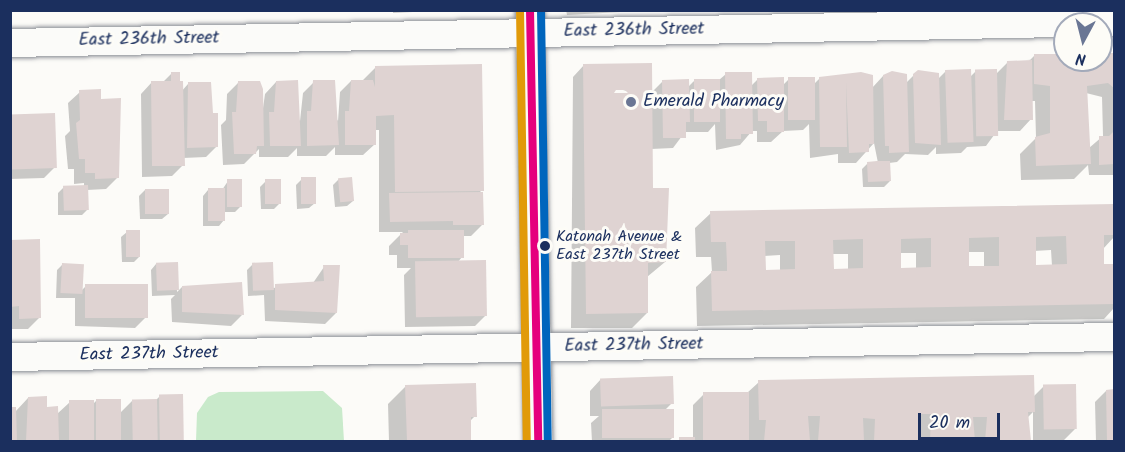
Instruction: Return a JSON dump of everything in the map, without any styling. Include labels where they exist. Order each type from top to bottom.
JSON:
[{"type":"street","name":"East 236th Street","points":[[10,43],[530,21],[1114,22]]},
{"type":"street","points":[[530,21],[538,441]]},
{"type":"street","name":"East 237th Street","points":[[10,357],[1114,337]]},
{"type":"green space","points":[[323,391],[342,408],[344,441],[196,441],[197,413],[208,397],[219,392]]},
{"type":"building","points":[[1114,53],[1114,88],[1108,83],[1087,86],[1091,164],[1036,166],[1035,137],[1050,133],[1050,86],[1034,84],[1034,54],[1053,54],[1053,72],[1113,72]]},
{"type":"building","points":[[1032,60],[1033,120],[1004,120],[1007,61]]},
{"type":"building","points":[[652,63],[653,188],[669,188],[666,262],[648,263],[648,313],[586,314],[583,64]],"holes":[[[616,90],[625,90],[628,93],[614,93]]]},
{"type":"building","points":[[482,64],[484,191],[395,192],[394,115],[376,116],[376,145],[345,145],[345,111],[349,111],[351,80],[373,80],[375,87],[375,66]]},
{"type":"building","points":[[971,69],[974,142],[948,143],[945,70]]},
{"type":"building","points":[[975,69],[997,69],[998,136],[976,136]]},
{"type":"building","points":[[918,70],[939,73],[941,145],[915,143],[913,74]]},
{"type":"building","points":[[892,71],[907,74],[909,152],[889,153],[889,146],[885,146],[883,75]]},
{"type":"building","points":[[171,72],[180,72],[180,81],[183,81],[185,166],[152,166],[151,81],[171,81]]},
{"type":"building","points":[[725,72],[752,72],[753,134],[741,134],[741,139],[726,139]]},
{"type":"building","points":[[861,72],[873,75],[874,144],[869,144],[869,152],[849,153],[846,82],[847,147],[820,147],[819,77]]},
{"type":"building","points":[[784,77],[784,132],[767,132],[767,121],[758,121],[757,78]]},
{"type":"building","points":[[788,77],[815,77],[815,120],[788,120]]},
{"type":"building","points":[[689,79],[690,122],[686,122],[686,138],[663,138],[662,80]]},
{"type":"building","points":[[694,79],[720,79],[720,122],[694,122]]},
{"type":"building","points":[[298,80],[301,146],[270,146],[269,112],[274,112],[276,81]]},
{"type":"building","points":[[313,80],[335,80],[339,145],[307,146],[307,111],[311,111]]},
{"type":"building","points":[[238,81],[260,81],[263,89],[264,146],[257,146],[256,154],[234,154],[232,112],[236,112]]},
{"type":"building","points":[[188,82],[211,82],[213,113],[218,113],[218,147],[187,148]]},
{"type":"building","points":[[101,89],[101,99],[121,98],[119,178],[95,179],[95,173],[85,173],[85,159],[79,159],[76,123],[80,120],[79,90]]},
{"type":"building","points":[[55,113],[57,168],[12,170],[10,115]]},
{"type":"building","points":[[1114,131],[1114,164],[1099,165],[1099,136],[1109,136]]},
{"type":"building","points":[[890,161],[891,181],[868,182],[867,162]]},
{"type":"building","points":[[301,177],[316,177],[316,204],[301,204]]},
{"type":"building","points":[[352,177],[354,201],[340,202],[338,178]]},
{"type":"building","points":[[227,179],[242,179],[242,207],[227,207]]},
{"type":"building","points":[[265,179],[281,179],[281,204],[265,204]]},
{"type":"building","points":[[88,185],[89,210],[64,211],[63,186]]},
{"type":"building","points":[[208,188],[225,188],[225,221],[208,221]]},
{"type":"building","points":[[145,189],[169,189],[169,214],[145,214]]},
{"type":"building","points":[[483,192],[484,225],[453,225],[453,221],[390,222],[389,193]]},
{"type":"building","points":[[1114,204],[1114,235],[1104,235],[1104,264],[1114,264],[1114,304],[712,311],[711,271],[727,271],[727,264],[726,242],[711,242],[710,211]],"holes":[[[1066,236],[1067,264],[1036,265],[1036,237]],[[999,237],[999,266],[969,266],[969,238]],[[931,238],[931,267],[901,268],[901,239]],[[863,239],[863,268],[834,269],[833,240]],[[765,241],[795,241],[795,269],[766,270]]]},
{"type":"building","points":[[126,230],[140,230],[140,257],[126,257]]},
{"type":"building","points":[[408,230],[464,230],[464,258],[408,258],[408,245],[400,245],[400,233],[408,233]]},
{"type":"building","points":[[40,239],[41,318],[19,319],[19,306],[10,307],[10,240]]},
{"type":"building","points":[[486,260],[487,316],[416,317],[415,261]]},
{"type":"building","points":[[178,262],[179,290],[157,291],[156,263]]},
{"type":"building","points":[[273,262],[274,290],[253,291],[252,263]]},
{"type":"building","points":[[62,263],[84,264],[82,294],[60,293]]},
{"type":"building","points":[[323,265],[340,265],[337,313],[275,310],[275,284],[324,281]]},
{"type":"building","points":[[242,282],[244,315],[182,312],[182,286]]},
{"type":"building","points":[[85,284],[148,284],[148,318],[85,318]]},
{"type":"building","points":[[1034,375],[1035,412],[1028,412],[1031,441],[985,441],[987,417],[973,417],[975,441],[930,441],[931,414],[918,414],[921,441],[874,441],[875,419],[863,418],[864,441],[818,441],[820,416],[808,416],[810,441],[764,441],[766,420],[759,420],[758,380]]},
{"type":"building","points":[[673,376],[674,404],[601,407],[600,379]]},
{"type":"building","points":[[476,383],[477,417],[471,417],[471,441],[407,441],[405,385]]},
{"type":"building","points":[[1076,384],[1077,429],[1044,430],[1043,385]]},
{"type":"building","points":[[1114,389],[1114,441],[1107,441],[1106,390]]},
{"type":"building","points":[[703,392],[749,392],[749,441],[703,441]]},
{"type":"building","points":[[159,394],[183,394],[184,441],[160,441]]},
{"type":"building","points":[[47,396],[47,407],[58,406],[59,441],[26,441],[28,397]]},
{"type":"building","points":[[96,399],[121,399],[121,441],[96,441]]},
{"type":"building","points":[[132,399],[157,399],[158,441],[133,441]]},
{"type":"building","points":[[69,400],[94,400],[94,440],[69,440]]},
{"type":"building","points":[[10,407],[16,407],[17,441],[10,441]]},
{"type":"building","points":[[602,409],[674,409],[674,438],[602,438]]},
{"type":"building","points":[[679,437],[695,437],[695,441],[679,441]]},
{"type":"transit line","points":[[520,10],[527,442]]},
{"type":"transit line","points":[[530,10],[538,442]]},
{"type":"transit line","points":[[541,10],[548,442]]},
{"type":"place","name":"Emerald Pharmacy","points":[[631,102]]},
{"type":"place","name":"Katonah Avenue & East 237th Street","points":[[545,246]]}]
